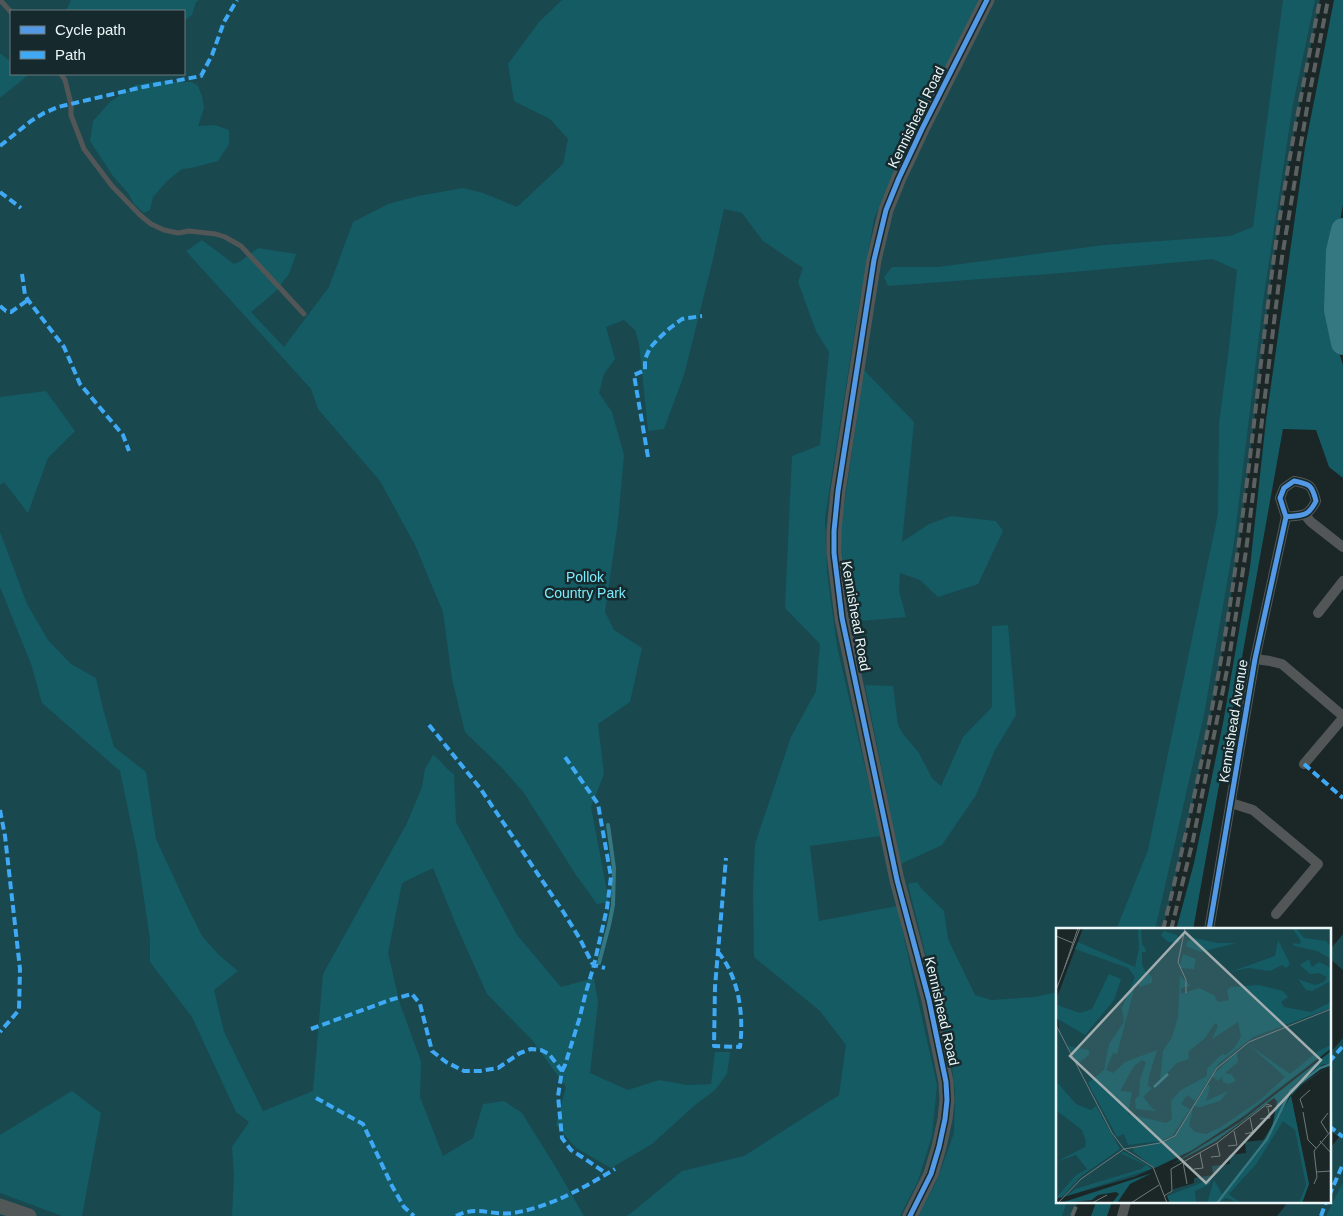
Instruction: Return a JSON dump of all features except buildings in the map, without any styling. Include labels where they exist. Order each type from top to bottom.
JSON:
[{"type":"street","name":"Kennishead Road","points":[[910,1216],[931,1174],[939,1148],[945,1119],[946,1082],[930,1000],[897,880],[842,618],[834,553],[834,530],[838,492],[874,260],[886,210],[922,129],[988,0]]},
{"type":"street","name":"Kennishead Avenue","points":[[1209,928],[1255,659],[1286,517],[1280,498],[1284,488],[1294,481],[1306,483],[1312,488],[1316,501],[1311,511],[1304,515]]},
{"type":"street","points":[[1286,517],[1304,515],[1343,547]]},
{"type":"street","points":[[1318,613],[1343,581]]},
{"type":"street","name":"Kennishead Avenue","points":[[1255,659],[1282,664],[1343,717],[1304,764]]},
{"type":"street","name":"Kennishead Avenue","points":[[1231,803],[1253,810],[1318,864],[1276,914]]},
{"type":"street","points":[[0,1206],[29,1216]]},
{"type":"lane","points":[[0,0],[10,11]]},
{"type":"lane","points":[[62,75],[71,104],[71,115],[84,150],[112,186],[140,215],[151,224],[164,230],[178,233],[188,231],[216,234],[241,246],[304,314]]},
{"type":"green space","name":"Pollok Country Park","points":[[0,0],[1320,0],[1295,128],[1279,225],[1243,512],[1215,692],[1196,788],[1163,928],[1056,928],[1056,1204],[1077,1204],[1072,1216],[0,1216]]},
{"type":"green space","points":[[71,0],[199,0],[196,2],[192,15],[185,20],[185,10],[66,10]]},
{"type":"green space","points":[[562,0],[979,0],[874,219],[825,518],[827,572],[837,646],[881,836],[810,846],[819,921],[897,906],[937,1085],[932,1136],[918,1181],[900,1216],[626,1216],[682,1171],[744,1156],[839,1095],[846,1045],[820,1011],[754,957],[753,890],[755,844],[791,737],[816,691],[820,644],[785,608],[792,456],[820,445],[829,352],[816,331],[798,282],[803,268],[763,241],[742,213],[724,209],[684,375],[664,429],[648,431],[639,343],[635,330],[624,320],[606,327],[615,359],[604,374],[599,393],[612,412],[624,455],[618,522],[605,612],[614,630],[642,648],[630,702],[598,724],[604,774],[591,807],[609,902],[597,904],[576,875],[524,793],[502,768],[465,732],[452,679],[443,612],[415,545],[380,481],[318,409],[311,389],[186,251],[202,240],[234,264],[258,248],[296,254],[289,274],[275,292],[251,312],[284,347],[329,287],[353,222],[388,204],[418,196],[463,188],[483,193],[517,207],[563,164],[568,139],[550,119],[514,101],[508,64],[539,22]]},
{"type":"green space","points":[[1283,0],[1315,0],[1293,104],[1264,295],[1234,542],[1204,715],[1155,928],[1117,928],[1148,850],[1218,514],[1219,424],[1237,270],[1213,259],[888,286],[884,277],[892,267],[938,267],[1104,245],[1230,236],[1253,227]]},
{"type":"green space","points":[[1334,0],[1343,0],[1343,205],[1326,298],[1332,330],[1343,365],[1343,478],[1329,467],[1316,430],[1283,429],[1193,928],[1177,928],[1194,863],[1223,723],[1250,567],[1266,420],[1305,147]]},
{"type":"green space","points":[[0,53],[10,61],[10,75],[27,76],[0,98]]},
{"type":"green space","points":[[157,81],[192,82],[198,86],[204,108],[198,126],[215,125],[229,130],[229,144],[218,161],[182,169],[167,181],[153,197],[150,210],[144,213],[134,204],[128,193],[113,176],[90,141],[93,121],[110,102],[135,85]]},
{"type":"green space","points":[[864,370],[914,422],[902,542],[929,524],[951,516],[996,521],[1003,531],[978,584],[938,597],[920,580],[900,573],[899,591],[906,617],[849,622],[840,533]]},
{"type":"green space","points":[[46,391],[75,431],[48,458],[28,513],[4,482],[0,485],[0,397]]},
{"type":"green space","points":[[0,532],[27,604],[48,640],[71,664],[96,678],[114,747],[146,772],[156,839],[202,936],[219,955],[238,971],[214,990],[224,1032],[263,1111],[313,1091],[323,974],[407,823],[422,787],[425,769],[433,755],[454,774],[456,822],[517,935],[561,987],[594,978],[598,1002],[590,1073],[628,1090],[659,1080],[687,1085],[711,1084],[715,1052],[730,1052],[727,1074],[715,1090],[695,1105],[652,1144],[611,1168],[576,1148],[556,1125],[566,1087],[532,1040],[487,994],[433,868],[402,883],[388,953],[400,1004],[421,1061],[420,1097],[443,1156],[473,1138],[483,1104],[504,1101],[522,1113],[584,1216],[232,1216],[234,1175],[232,1147],[249,1122],[236,1112],[192,1017],[150,962],[150,939],[137,852],[120,771],[42,703],[31,664],[0,587]]},
{"type":"green space","points":[[1008,625],[1016,715],[995,750],[976,795],[942,845],[901,864],[865,685],[893,686],[898,725],[919,753],[932,778],[941,786],[963,737],[992,707],[992,626]]},
{"type":"green space","points":[[917,882],[944,911],[948,939],[975,995],[991,1000],[1035,997],[1056,992],[1056,1204],[1066,1204],[1062,1216],[918,1216],[937,1180],[954,1133],[955,1091],[952,1067],[938,1004],[908,884]]},
{"type":"green space","points":[[1343,934],[1343,970],[1330,959],[1330,950]]},
{"type":"green space","points":[[1343,1038],[1343,1216],[1277,1216],[1286,1204],[1330,1204],[1330,1149],[1339,1137],[1330,1131],[1330,1053]]},
{"type":"green space","points":[[72,1091],[101,1113],[82,1216],[62,1216],[0,1193],[0,1135]]},
{"type":"green space","points":[[1343,1182],[1343,1216],[1326,1216]]},
{"type":"green space","points":[[1095,1204],[1111,1204],[1107,1216],[1091,1216]]},
{"type":"waterway","points":[[1343,230],[1338,251],[1336,310],[1343,343]]},
{"type":"waterway","points":[[599,963],[613,905],[614,868],[608,825]]},
{"type":"railway","points":[[1163,928],[1196,788],[1215,693],[1243,512],[1279,225],[1295,128],[1320,0]]},
{"type":"railway","points":[[1171,928],[1193,840],[1228,665],[1246,551],[1282,257],[1309,96],[1328,0]]},
{"type":"railway","points":[[1072,1216],[1077,1204]]},
{"type":"marked path","points":[[0,146],[31,121],[58,107],[143,87],[201,76],[212,55],[224,22],[237,0]]},
{"type":"marked path","points":[[0,192],[21,208]]},
{"type":"marked path","points":[[22,274],[25,295],[28,300],[64,347],[80,384],[123,435],[129,451]]},
{"type":"marked path","points":[[0,306],[6,311],[11,312],[28,300]]},
{"type":"marked path","points":[[648,457],[634,375],[645,370],[645,359],[650,348],[670,328],[682,319],[702,316]]},
{"type":"marked path","points":[[429,725],[480,788],[564,913],[592,963],[605,968]]},
{"type":"marked path","points":[[562,1071],[579,1020],[594,965],[607,908],[611,877],[598,804],[565,757]]},
{"type":"marked path","points":[[1304,764],[1343,798]]},
{"type":"marked path","points":[[0,810],[5,836],[20,969],[19,1010],[0,1032]]},
{"type":"marked path","points":[[718,952],[731,973],[738,997],[741,1022],[740,1047],[714,1046],[715,987],[726,858]]},
{"type":"marked path","points":[[311,1029],[390,1000],[412,994],[420,1004],[432,1051],[446,1062],[464,1071],[498,1068],[520,1053],[531,1049],[541,1050],[549,1054],[562,1071],[558,1096],[562,1138],[571,1150],[607,1174]]},
{"type":"marked path","points":[[1330,1061],[1343,1046]]},
{"type":"marked path","points":[[316,1098],[363,1124],[392,1186],[404,1207],[414,1216]]},
{"type":"marked path","points":[[1330,1127],[1343,1137]]},
{"type":"marked path","points":[[1330,1194],[1343,1164]]},
{"type":"marked path","points":[[456,1216],[471,1211],[505,1214],[527,1210],[579,1190],[615,1169]]},
{"type":"marked path","points":[[1321,1216],[1325,1204]]},
{"type":"cycle path","points":[[910,1216],[931,1174],[939,1147],[945,1119],[946,1082],[929,1000],[897,880],[842,618],[834,553],[834,531],[838,491],[874,260],[886,210],[922,129],[987,0]]},
{"type":"cycle path","points":[[1294,481],[1310,486],[1316,501],[1310,510],[1301,515],[1286,517],[1280,498],[1284,488],[1294,481]]},
{"type":"cycle path","points":[[1209,928],[1255,659],[1286,517]]}]
